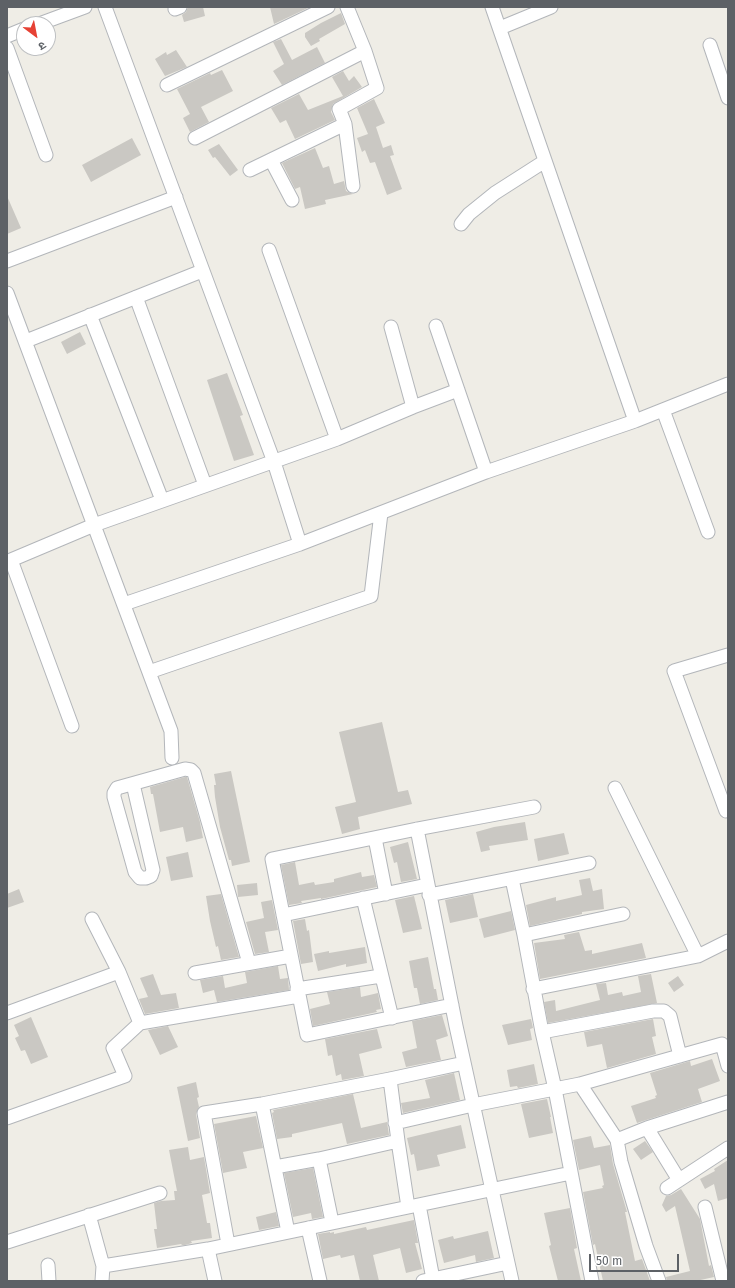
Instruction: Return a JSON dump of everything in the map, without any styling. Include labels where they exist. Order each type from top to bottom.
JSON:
[{"type":"street","points":[[56,18],[85,7]]},
{"type":"street","points":[[105,7],[274,462],[300,544]]},
{"type":"street","points":[[167,85],[328,7]]},
{"type":"street","points":[[347,7],[365,51],[377,88],[339,109],[345,124],[353,186]]},
{"type":"street","points":[[492,7],[634,421]]},
{"type":"street","points":[[500,28],[551,7]]},
{"type":"street","points":[[710,45],[728,98]]},
{"type":"street","points":[[7,48],[46,155]]},
{"type":"street","points":[[195,138],[365,51]]},
{"type":"street","points":[[250,170],[345,124]]},
{"type":"street","points":[[271,160],[292,200]]},
{"type":"street","points":[[461,224],[469,214],[485,200],[546,161]]},
{"type":"street","points":[[7,261],[176,197]]},
{"type":"street","points":[[269,250],[338,439]]},
{"type":"street","points":[[26,341],[202,271]]},
{"type":"street","points":[[7,292],[171,731],[172,758]]},
{"type":"street","points":[[136,297],[205,485]]},
{"type":"street","points":[[90,315],[162,500]]},
{"type":"street","points":[[436,326],[486,472]]},
{"type":"street","points":[[391,327],[412,406]]},
{"type":"street","points":[[124,604],[300,544],[486,472],[634,421],[728,384]]},
{"type":"street","points":[[72,726],[10,560],[94,525],[338,439],[412,406],[458,390]]},
{"type":"street","points":[[663,410],[708,532]]},
{"type":"street","points":[[149,672],[372,596],[381,513]]},
{"type":"street","points":[[726,811],[674,671],[728,655]]},
{"type":"street","points":[[133,784],[153,870],[151,876],[146,878],[140,878],[135,872],[114,793],[117,788],[185,769],[191,770],[194,773],[249,963]]},
{"type":"street","points":[[615,788],[698,956]]},
{"type":"street","points":[[452,1006],[306,1035],[272,859],[534,807]]},
{"type":"street","points":[[417,829],[452,1006],[512,1281]]},
{"type":"street","points":[[375,838],[386,894]]},
{"type":"street","points":[[283,915],[386,894],[512,879],[589,863]]},
{"type":"street","points":[[512,879],[592,1281]]},
{"type":"street","points":[[363,898],[392,1018]]},
{"type":"street","points":[[524,935],[623,914]]},
{"type":"street","points":[[92,919],[119,972],[140,1023]]},
{"type":"street","points":[[533,989],[698,956],[728,941]]},
{"type":"street","points":[[195,973],[291,956]]},
{"type":"street","points":[[8,1011],[119,972]]},
{"type":"street","points":[[7,1118],[125,1076],[113,1048],[140,1023],[382,976]]},
{"type":"street","points":[[542,1032],[653,1011],[664,1011],[670,1016],[680,1056]]},
{"type":"street","points":[[395,1123],[473,1105],[580,1084],[722,1044],[728,1066]]},
{"type":"street","points":[[228,1244],[204,1113],[262,1104],[464,1063]]},
{"type":"street","points":[[390,1079],[398,1141],[414,1206],[428,1280],[508,1263]]},
{"type":"street","points":[[580,1084],[617,1140],[621,1162],[646,1246],[659,1281]]},
{"type":"street","points":[[617,1140],[647,1128],[728,1102]]},
{"type":"street","points":[[262,1104],[288,1232]]},
{"type":"street","points":[[647,1128],[679,1180]]},
{"type":"street","points":[[275,1167],[319,1159],[398,1141]]},
{"type":"street","points":[[667,1188],[728,1148]]},
{"type":"street","points":[[319,1159],[332,1222]]},
{"type":"street","points":[[103,1266],[208,1249],[571,1173]]},
{"type":"street","points":[[7,1242],[160,1193]]},
{"type":"street","points":[[705,1207],[724,1273]]},
{"type":"street","points":[[89,1215],[103,1266],[102,1281]]},
{"type":"street","points":[[308,1228],[317,1280]]},
{"type":"street","points":[[208,1249],[215,1281]]},
{"type":"street","points":[[48,1265],[49,1281]]},
{"type":"building","points":[[188,7],[203,7],[205,16],[184,22],[182,15],[186,12]]},
{"type":"building","points":[[270,7],[310,7],[274,24]]},
{"type":"building","points":[[341,13],[345,24],[319,39],[320,41],[311,46],[305,37],[305,33]]},
{"type":"building","points":[[281,39],[292,60],[317,47],[325,63],[282,85],[273,71],[284,64],[273,42]]},
{"type":"building","points":[[176,50],[187,67],[165,76],[155,59],[166,52],[167,55]]},
{"type":"building","points":[[222,70],[233,91],[201,107],[209,122],[190,132],[183,118],[190,114],[177,89],[210,73],[211,75]]},
{"type":"building","points":[[343,71],[349,81],[354,76],[362,87],[333,104],[331,112],[335,120],[295,139],[286,120],[280,123],[271,108],[299,94],[308,110],[343,96],[332,77]]},
{"type":"building","points":[[374,99],[385,123],[376,127],[383,148],[391,145],[394,155],[390,156],[402,189],[387,195],[375,162],[370,163],[365,150],[362,152],[357,138],[368,134],[357,108]]},
{"type":"building","points":[[132,138],[141,155],[91,182],[82,165]]},
{"type":"building","points":[[219,144],[238,170],[230,176],[215,157],[213,158],[208,150]]},
{"type":"building","points":[[315,148],[323,168],[329,166],[334,184],[344,181],[346,191],[353,194],[325,200],[326,204],[305,209],[300,187],[295,189],[282,163]]},
{"type":"building","points":[[7,196],[21,228],[7,234]]},
{"type":"building","points":[[80,332],[86,344],[67,354],[61,342]]},
{"type":"building","points":[[227,373],[243,415],[240,416],[254,455],[234,461],[207,380]]},
{"type":"building","points":[[382,722],[398,792],[408,790],[412,804],[358,817],[360,829],[342,834],[335,807],[356,802],[339,732]]},
{"type":"building","points":[[231,771],[250,862],[232,866],[220,827],[214,785],[216,785],[214,774]]},
{"type":"building","points":[[187,777],[203,838],[186,842],[183,827],[160,832],[153,794],[151,794],[150,787]]},
{"type":"building","points":[[525,822],[528,840],[489,846],[490,850],[481,852],[476,832],[494,827]]},
{"type":"building","points":[[564,833],[569,854],[538,861],[534,839]]},
{"type":"building","points":[[408,842],[417,879],[401,882],[397,862],[394,863],[390,847]]},
{"type":"building","points":[[188,852],[193,877],[171,881],[166,857]]},
{"type":"building","points":[[295,862],[299,885],[314,882],[315,885],[334,882],[334,879],[361,872],[362,877],[374,875],[377,887],[321,899],[301,901],[302,903],[289,905],[281,865]]},
{"type":"building","points":[[590,878],[593,891],[602,889],[604,909],[582,912],[582,914],[530,926],[526,905],[556,897],[556,901],[582,895],[579,880]]},
{"type":"building","points":[[257,883],[258,895],[238,897],[237,885]]},
{"type":"building","points":[[19,889],[24,902],[7,908],[7,894]]},
{"type":"building","points":[[221,894],[239,957],[221,960],[218,946],[216,947],[206,896]]},
{"type":"building","points":[[473,894],[478,917],[450,923],[445,900]]},
{"type":"building","points":[[414,896],[422,929],[403,933],[395,900]]},
{"type":"building","points":[[272,900],[278,930],[265,932],[269,952],[255,954],[246,922],[264,918],[261,902]]},
{"type":"building","points":[[511,911],[515,930],[484,938],[479,919]]},
{"type":"building","points":[[305,919],[307,931],[309,930],[313,962],[301,964],[293,921]]},
{"type":"building","points":[[579,932],[585,951],[592,950],[592,954],[642,943],[646,958],[540,979],[534,943],[565,939],[564,935]]},
{"type":"building","points":[[365,947],[367,963],[346,967],[346,964],[318,971],[314,954]]},
{"type":"building","points":[[428,957],[434,989],[436,989],[438,1000],[420,1004],[417,988],[414,988],[409,961]]},
{"type":"building","points":[[278,966],[280,979],[288,978],[289,990],[217,1002],[214,990],[203,993],[200,980],[223,976],[225,988],[247,983],[245,972]]},
{"type":"building","points":[[153,974],[161,995],[176,993],[179,1008],[145,1014],[139,999],[148,997],[140,978]]},
{"type":"building","points":[[651,974],[657,1003],[548,1023],[544,1002],[555,1000],[556,1011],[600,1000],[596,984],[606,983],[608,995],[622,992],[623,996],[641,992],[638,976]]},
{"type":"building","points":[[678,976],[684,985],[674,992],[668,983]]},
{"type":"building","points":[[360,987],[361,997],[378,993],[381,1009],[376,1010],[377,1012],[313,1026],[310,1009],[330,1004],[327,992]]},
{"type":"building","points":[[442,1015],[448,1036],[436,1040],[441,1060],[406,1067],[402,1052],[417,1048],[412,1021]]},
{"type":"building","points":[[31,1017],[48,1057],[31,1064],[25,1050],[21,1051],[15,1038],[19,1036],[14,1025]]},
{"type":"building","points":[[531,1019],[533,1028],[530,1029],[532,1040],[508,1045],[502,1025]]},
{"type":"building","points":[[653,1019],[656,1036],[652,1037],[656,1054],[607,1068],[602,1044],[587,1047],[584,1032]]},
{"type":"building","points":[[168,1026],[178,1047],[160,1055],[148,1030]]},
{"type":"building","points":[[377,1029],[382,1048],[359,1054],[364,1076],[342,1080],[341,1074],[336,1076],[332,1055],[328,1056],[325,1039]]},
{"type":"building","points":[[712,1059],[720,1081],[698,1089],[702,1102],[637,1123],[631,1106],[656,1098],[655,1096],[657,1095],[650,1073],[690,1061],[691,1066]]},
{"type":"building","points":[[534,1064],[538,1084],[518,1088],[517,1086],[510,1087],[507,1070]]},
{"type":"building","points":[[454,1073],[460,1100],[403,1113],[401,1103],[430,1098],[425,1080]]},
{"type":"building","points":[[196,1082],[199,1107],[196,1114],[200,1138],[188,1141],[177,1087]]},
{"type":"building","points":[[353,1094],[361,1128],[387,1122],[389,1135],[347,1144],[342,1123],[292,1134],[292,1137],[277,1139],[272,1113],[274,1112],[273,1110]]},
{"type":"building","points":[[547,1099],[553,1133],[529,1138],[521,1104]]},
{"type":"building","points":[[256,1116],[263,1148],[243,1152],[247,1168],[223,1173],[214,1124]]},
{"type":"building","points":[[461,1125],[466,1148],[437,1155],[440,1166],[417,1171],[414,1154],[411,1155],[407,1138]]},
{"type":"building","points":[[591,1136],[594,1148],[610,1145],[613,1164],[627,1212],[625,1212],[635,1261],[642,1259],[650,1281],[603,1281],[595,1244],[593,1245],[583,1192],[603,1188],[602,1186],[604,1185],[600,1165],[579,1170],[573,1140]]},
{"type":"building","points":[[645,1141],[653,1152],[641,1160],[633,1149]]},
{"type":"building","points":[[188,1147],[190,1160],[204,1157],[210,1193],[202,1195],[207,1223],[210,1223],[212,1238],[191,1241],[192,1243],[185,1245],[181,1244],[157,1248],[154,1229],[157,1229],[154,1203],[175,1200],[174,1191],[177,1191],[169,1150]]},
{"type":"building","points":[[728,1160],[728,1198],[718,1201],[714,1184],[705,1189],[700,1179],[715,1171],[714,1169]]},
{"type":"building","points":[[313,1168],[323,1217],[312,1219],[311,1213],[293,1217],[284,1173]]},
{"type":"building","points":[[681,1189],[700,1219],[709,1266],[711,1265],[714,1277],[696,1281],[667,1281],[666,1277],[690,1271],[675,1206],[666,1212],[662,1205],[666,1196],[671,1195]]},
{"type":"building","points":[[570,1208],[577,1248],[574,1249],[581,1281],[558,1281],[549,1246],[551,1245],[544,1213]]},
{"type":"building","points":[[276,1212],[279,1226],[259,1230],[256,1217]]},
{"type":"building","points":[[414,1220],[418,1243],[415,1243],[422,1269],[406,1273],[400,1248],[373,1255],[379,1281],[360,1281],[354,1255],[341,1258],[340,1255],[323,1259],[318,1234],[334,1232],[334,1234],[366,1227],[367,1230]]},
{"type":"building","points":[[488,1231],[494,1258],[476,1262],[475,1255],[444,1263],[438,1240],[453,1236],[454,1239]]}]
